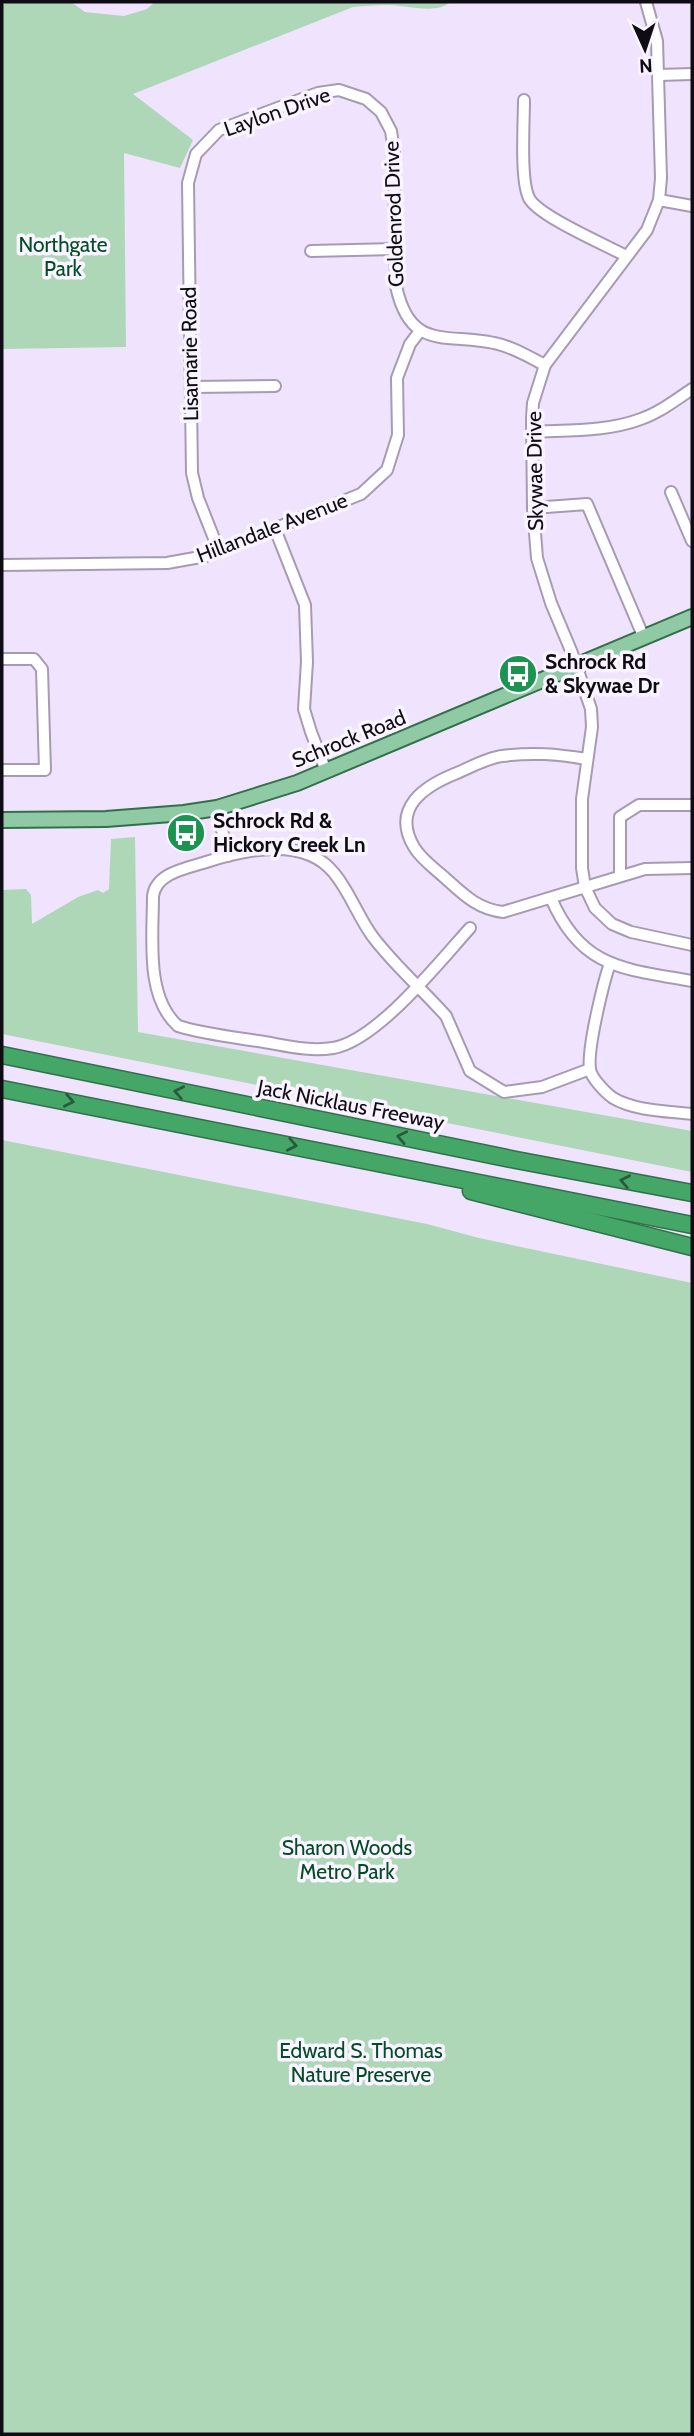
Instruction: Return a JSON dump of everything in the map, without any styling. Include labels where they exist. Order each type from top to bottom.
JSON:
[{"type":"highway","name":"Jack Nicklaus Freeway","points":[[2,1055],[692,1193]]},
{"type":"highway","points":[[2,1089],[692,1225]]},
{"type":"highway","points":[[371,1161],[512,1203],[692,1247]]},
{"type":"main road","name":"Schrock Road","points":[[2,820],[105,819],[184,813],[218,807],[297,783],[692,617]]},
{"type":"street","name":"Skywae Drive","points":[[585,887],[582,868],[582,799],[592,718],[577,667],[551,603],[537,558],[533,508],[533,403],[545,365],[647,230],[659,200],[657,41],[646,2]]},
{"type":"street","points":[[659,75],[692,74]]},
{"type":"street","name":"Laylon Drive","points":[[196,153],[219,130],[318,93],[339,90],[366,99]]},
{"type":"street","name":"Goldenrod Drive","points":[[366,99],[381,112],[391,131],[394,151],[396,286],[400,304],[420,331]]},
{"type":"street","points":[[524,100],[525,181],[529,198],[541,212],[626,256]]},
{"type":"street","name":"Lisamarie Road","points":[[196,153],[187,183],[192,473],[202,509],[219,551]]},
{"type":"street","points":[[659,200],[692,206]]},
{"type":"street","points":[[311,251],[395,248]]},
{"type":"street","points":[[420,331],[442,338],[498,343],[545,365]]},
{"type":"street","name":"Hillandale Avenue","points":[[2,565],[166,563],[206,556],[360,494],[387,470],[398,435],[397,378],[410,344],[420,331]]},
{"type":"street","points":[[191,387],[275,386]]},
{"type":"street","points":[[532,432],[617,426],[641,419],[666,407],[692,388]]},
{"type":"street","points":[[671,492],[692,541]]},
{"type":"street","points":[[533,508],[587,504],[644,638]]},
{"type":"street","points":[[275,529],[305,604],[307,662],[304,709],[326,771]]},
{"type":"street","points":[[2,659],[34,659],[42,669],[46,770],[2,770]]},
{"type":"street","points":[[587,759],[548,752],[498,757],[440,780],[421,790],[409,807],[407,828],[414,847],[471,902],[488,910],[503,912],[645,869],[692,867]]},
{"type":"street","points":[[620,875],[620,817],[639,804],[692,805]]},
{"type":"street","points":[[218,807],[228,856]]},
{"type":"street","points":[[470,928],[417,987],[365,1034],[336,1048],[303,1049],[178,1027],[172,1020],[153,978],[154,888],[159,881],[174,872],[204,862],[259,849],[299,851],[318,858],[333,872],[366,927],[391,961],[417,987],[446,1016],[470,1071],[504,1091],[542,1087],[590,1069]]},
{"type":"street","points":[[585,887],[595,908],[612,924],[631,932],[692,945]]},
{"type":"street","points":[[551,898],[559,916],[577,942],[610,963],[692,981]]},
{"type":"street","points":[[610,963],[603,983],[590,1069],[592,1076],[613,1097],[641,1107],[692,1114]]},
{"type":"green space","name":"Northgate Park","points":[[2,2],[71,2],[85,12],[124,16],[147,9],[155,2],[450,2],[429,9],[388,5],[353,7],[133,94],[193,140],[180,168],[124,153],[126,347],[2,349]]},
{"type":"green space","points":[[135,837],[138,1032],[692,1131],[692,1172],[2,1034],[2,890],[26,889],[31,895],[32,924],[78,897],[98,890],[103,893],[109,889],[111,839]]},
{"type":"green space","name":"Sharon Woods Metro Park","points":[[2,1140],[427,1224],[479,1238],[692,1283],[692,2434],[2,2434]]},
{"type":"place","name":"Schrock Rd & Skywae Dr","points":[[518,674]]},
{"type":"place","name":"Schrock Rd & Hickory Creek Ln","points":[[186,833]]},
{"type":"park label","name":"Edward S. Thomas Nature Preserve","points":[[361,2063]]}]
